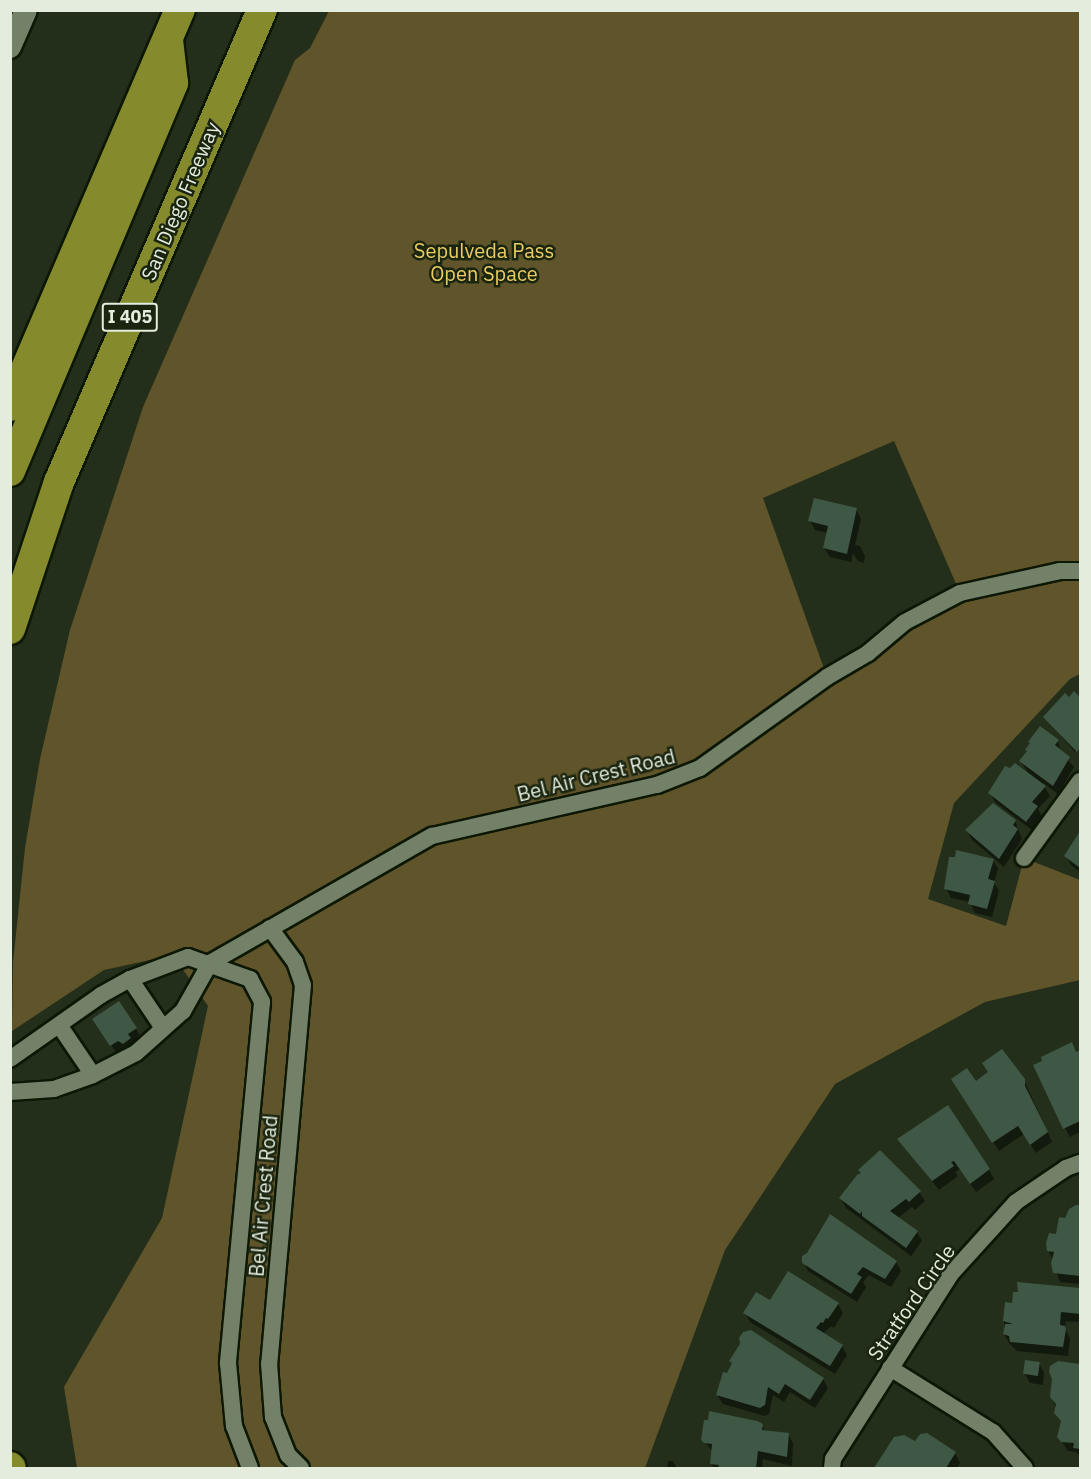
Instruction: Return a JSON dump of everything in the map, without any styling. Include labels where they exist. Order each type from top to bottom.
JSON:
[{"type":"highway","points":[[10,406],[180,10]]},
{"type":"highway","name":"San Diego Freeway","points":[[10,628],[59,482],[262,10]]},
{"type":"highway","points":[[10,471],[173,83],[168,40]]},
{"type":"main road","points":[[10,47],[26,10]]},
{"type":"street","name":"Bel Air Crest Road","points":[[210,963],[432,836],[657,785],[700,768],[827,677],[868,653],[905,622],[960,593],[1060,571],[1080,571]]},
{"type":"street","points":[[1024,858],[1080,782]]},
{"type":"street","name":"Bel Air Crest Road","points":[[270,928],[295,962],[303,985],[269,1363],[273,1417],[288,1455],[301,1468]]},
{"type":"street","name":"Bel Air Crest Road","points":[[10,1059],[101,995],[130,980],[188,957],[250,979],[262,1002],[228,1363],[234,1426],[250,1468]]},
{"type":"street","points":[[10,1092],[54,1089],[93,1075],[136,1053],[183,1011],[210,963]]},
{"type":"street","points":[[130,980],[163,1028]]},
{"type":"street","points":[[58,1025],[93,1075]]},
{"type":"street","name":"Stratford Circle","points":[[832,1468],[833,1459],[950,1275],[1016,1202],[1066,1168],[1080,1163]]},
{"type":"street","points":[[890,1368],[993,1432],[1025,1468]]},
{"type":"green space","name":"Sepulveda Pass Open Space","points":[[329,11],[1080,11],[1080,674],[1070,679],[954,803],[928,899],[1006,926],[1024,858],[1080,880],[1080,980],[985,1002],[835,1084],[725,1250],[645,1468],[77,1468],[64,1387],[162,1218],[208,1006],[173,955],[104,970],[12,1031],[13,962],[25,848],[40,759],[70,630],[143,407],[295,60],[310,48]],"holes":[[[894,441],[960,593],[827,677],[763,498]]]},
{"type":"building","points":[[814,498],[857,508],[847,554],[823,548],[828,526],[808,521]]},
{"type":"building","points":[[1074,691],[1080,697],[1080,748],[1077,752],[1043,717],[1065,693],[1069,697]]},
{"type":"building","points":[[1040,726],[1059,740],[1055,745],[1070,757],[1053,786],[1019,761],[1027,751],[1025,750],[1030,743],[1028,742]]},
{"type":"building","points":[[1015,763],[1046,786],[1032,802],[1038,806],[1026,822],[988,793],[1005,766],[1010,768]]},
{"type":"building","points":[[993,803],[1016,820],[1013,825],[1018,829],[999,859],[965,830]]},
{"type":"building","points":[[1080,831],[1080,868],[1064,856]]},
{"type":"building","points":[[956,850],[994,859],[988,879],[995,881],[987,909],[968,904],[970,895],[944,889],[949,857],[955,857]]},
{"type":"building","points":[[119,1001],[137,1028],[128,1034],[131,1038],[123,1044],[118,1041],[110,1046],[92,1019]]},
{"type":"building","points":[[1072,1042],[1076,1052],[1080,1050],[1080,1121],[1063,1129],[1033,1065],[1042,1061],[1041,1057]]},
{"type":"building","points":[[1002,1049],[1025,1079],[1025,1086],[1048,1132],[1030,1145],[1018,1126],[992,1143],[951,1079],[967,1068],[976,1081],[988,1072],[982,1063]]},
{"type":"building","points":[[948,1105],[990,1169],[970,1184],[954,1161],[951,1162],[954,1166],[932,1181],[897,1139]]},
{"type":"building","points":[[880,1150],[921,1191],[909,1202],[906,1199],[890,1211],[918,1231],[906,1248],[862,1216],[862,1211],[860,1214],[839,1198],[861,1173],[858,1170]]},
{"type":"building","points":[[1080,1205],[1080,1276],[1053,1273],[1051,1263],[1054,1252],[1047,1251],[1046,1243],[1049,1233],[1056,1234],[1059,1217],[1065,1218],[1069,1209]]},
{"type":"building","points":[[830,1214],[897,1261],[885,1279],[863,1267],[857,1274],[862,1277],[851,1294],[802,1263],[802,1256],[807,1253]]},
{"type":"building","points":[[788,1271],[839,1303],[828,1319],[826,1318],[816,1328],[843,1345],[830,1366],[743,1313],[756,1292],[770,1300]]},
{"type":"building","points":[[1017,1282],[1080,1288],[1080,1314],[1061,1312],[1060,1325],[1065,1326],[1066,1329],[1063,1347],[1010,1342],[1009,1336],[1003,1334],[1005,1324],[1013,1324],[1003,1321],[1005,1302],[1012,1303],[1013,1292],[1018,1292]]},
{"type":"building","points":[[751,1330],[824,1378],[810,1400],[785,1384],[779,1394],[768,1387],[765,1405],[760,1408],[716,1395],[723,1372],[727,1373],[732,1363],[729,1361],[740,1344],[739,1338],[743,1332]]},
{"type":"building","points":[[1025,1360],[1040,1362],[1038,1376],[1023,1374]]},
{"type":"building","points":[[1058,1361],[1080,1364],[1080,1449],[1073,1448],[1074,1443],[1061,1442],[1057,1437],[1061,1421],[1054,1413],[1056,1404],[1050,1397],[1052,1379],[1049,1372],[1050,1366]]},
{"type":"building","points":[[709,1411],[757,1421],[763,1424],[762,1430],[789,1433],[787,1457],[758,1451],[756,1468],[718,1468],[719,1465],[710,1464],[712,1444],[701,1440],[704,1420],[708,1420]]},
{"type":"building","points":[[927,1433],[956,1452],[946,1468],[874,1468],[894,1437],[904,1435],[915,1441],[920,1434]]}]
